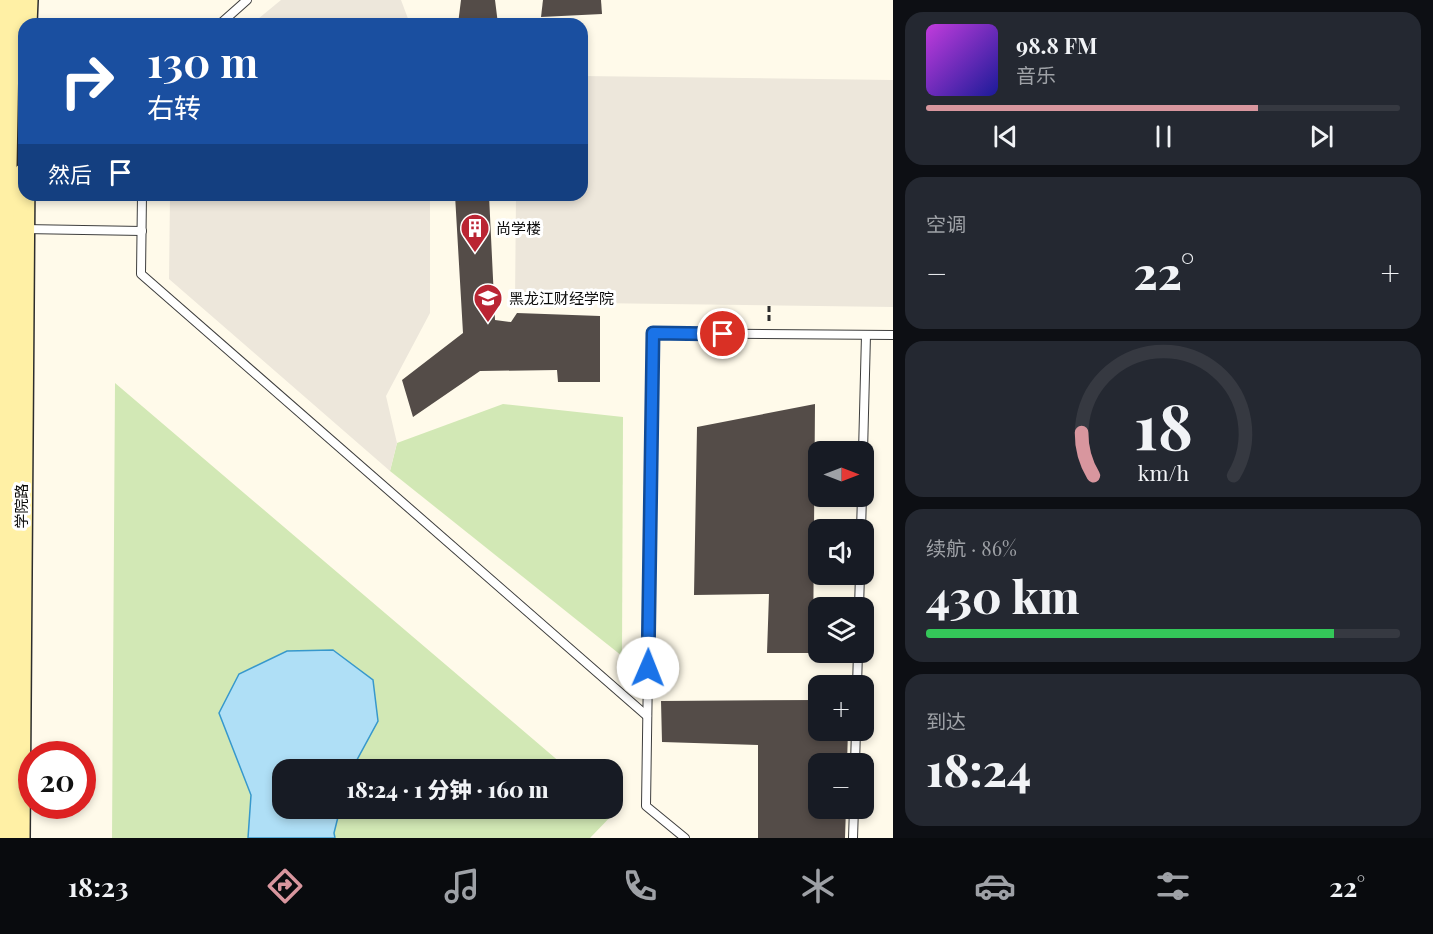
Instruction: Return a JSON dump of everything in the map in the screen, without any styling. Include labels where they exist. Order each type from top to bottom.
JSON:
[{"type":"main road","name":"学院路","points":[[0,838],[3,333],[9,0]]},
{"type":"main road","points":[[26,18],[27,0]]},
{"type":"main road","name":"学院路","points":[[19,838],[24,201]]},
{"type":"lane","points":[[227,18],[247,0]]},
{"type":"lane","points":[[142,201],[141,273],[647,716]]},
{"type":"lane","points":[[23,229],[141,231]]},
{"type":"lane","points":[[685,838],[646,806],[653,333],[893,335]]},
{"type":"lane","points":[[863,441],[866,335]]},
{"type":"lane","points":[[854,819],[854,838]]},
{"type":"green space","points":[[115,383],[556,759],[272,759],[272,819],[608,819],[590,838],[112,838]]},
{"type":"green space","points":[[503,404],[623,417],[622,656],[390,471],[397,443]]},
{"type":"shaded area","points":[[281,0],[401,0],[408,18],[259,18]]},
{"type":"shaded area","points":[[588,76],[893,80],[893,307],[515,302],[516,201],[588,201]]},
{"type":"shaded area","points":[[170,201],[430,201],[430,313],[386,396],[397,443],[390,471],[169,279]]},
{"type":"water","points":[[333,650],[373,680],[378,721],[357,759],[272,759],[272,819],[338,819],[335,838],[248,838],[251,795],[219,713],[239,674],[287,651]]},
{"type":"building","points":[[461,0],[495,0],[497,18],[459,18]]},
{"type":"building","points":[[543,0],[601,0],[602,14],[541,17]]},
{"type":"building","name":"尚学楼","points":[[455,201],[489,201],[495,320],[511,322],[517,313],[600,316],[600,382],[558,382],[557,370],[480,371],[413,417],[402,380],[463,333]]},
{"type":"building","points":[[815,404],[815,441],[808,441],[808,507],[814,507],[814,519],[808,519],[808,585],[814,585],[813,597],[808,597],[808,653],[767,653],[769,594],[694,595],[697,427]]},
{"type":"building","points":[[808,700],[808,741],[848,741],[847,753],[808,753],[808,819],[846,819],[845,838],[758,838],[758,745],[662,742],[661,701]]},
{"type":"place","name":"尚学楼","points":[[475,254]]},
{"type":"place","name":"黑龙江财经学院","points":[[488,324]]},
{"type":"route","points":[[648,668],[653,333],[723,334]]}]
